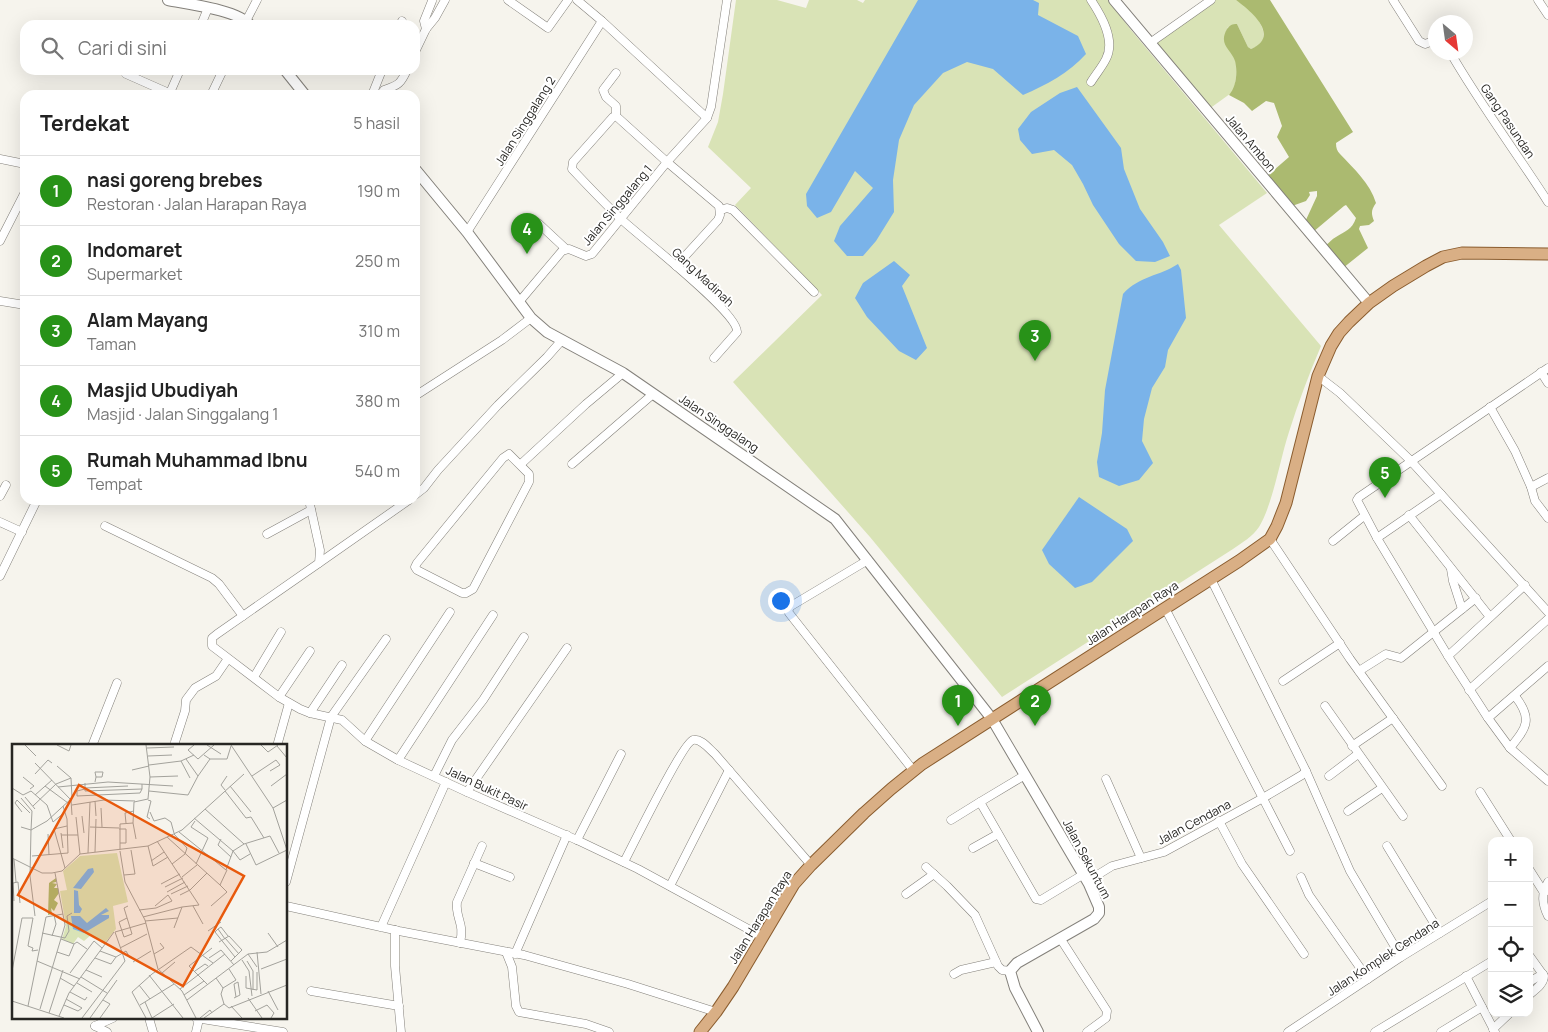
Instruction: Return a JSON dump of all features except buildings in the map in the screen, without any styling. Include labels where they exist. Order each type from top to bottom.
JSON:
[{"type":"main road","points":[[168,0],[232,14],[242,20]]},
{"type":"main road","name":"Jalan Ambon","points":[[1114,0],[1369,303]]},
{"type":"main road","points":[[289,75],[301,90]]},
{"type":"main road","name":"Jalan Singgalang","points":[[420,175],[467,232],[531,318],[547,332],[623,373],[830,514],[992,719]]},
{"type":"main road","points":[[1270,539],[1286,503],[1318,376],[1339,333],[1369,303],[1426,266],[1444,257],[1462,253],[1548,254]]},
{"type":"main road","name":"Jalan Harapan Raya","points":[[700,1032],[716,1012],[794,884],[864,814],[913,770],[1211,579],[1270,539]]},
{"type":"main road","name":"Jalan Sekuntum","points":[[992,719],[1086,879],[1100,907],[1099,913],[1094,919],[1016,963],[1010,972]]},
{"type":"main road","points":[[1010,972],[1015,988],[1038,1032]]},
{"type":"street","points":[[248,20],[257,0]]},
{"type":"street","points":[[420,42],[443,3],[432,0],[424,21],[426,29]]},
{"type":"street","points":[[508,0],[548,28],[568,0]]},
{"type":"street","points":[[577,0],[707,118],[711,107],[727,0]]},
{"type":"street","points":[[1091,0],[1109,40],[1109,52],[1091,82]]},
{"type":"street","points":[[1150,43],[1211,0]]},
{"type":"street","points":[[1394,0],[1419,41],[1425,44],[1428,43]]},
{"type":"street","points":[[1538,0],[1548,15]]},
{"type":"street","points":[[202,20],[208,8]]},
{"type":"street","name":"Jalan Singgalang 2","points":[[467,232],[602,21]]},
{"type":"street","name":"Gang Pasundan","points":[[1455,60],[1548,202]]},
{"type":"street","points":[[616,73],[603,90],[606,97],[616,106],[616,116],[719,206],[721,210],[718,220],[676,266]]},
{"type":"street","points":[[128,75],[160,90]]},
{"type":"street","points":[[171,90],[178,75]]},
{"type":"street","points":[[213,90],[221,75]]},
{"type":"street","points":[[374,90],[380,75]]},
{"type":"street","points":[[384,90],[393,88],[404,75]]},
{"type":"street","name":"Gang Madinah","points":[[616,116],[613,117],[572,165],[572,170],[621,220],[714,300],[737,328],[736,332],[714,358]]},
{"type":"street","name":"Jalan Singgalang 1","points":[[519,302],[562,251],[566,249],[589,256],[621,220],[667,162],[707,118]]},
{"type":"street","points":[[0,159],[20,163]]},
{"type":"street","points":[[0,241],[20,202]]},
{"type":"street","points":[[721,210],[726,208],[733,210],[814,292]]},
{"type":"street","points":[[538,223],[566,249]]},
{"type":"street","points":[[0,301],[20,304]]},
{"type":"street","points":[[420,393],[502,340],[531,318]]},
{"type":"street","points":[[420,491],[498,405],[562,340]]},
{"type":"street","points":[[1547,779],[1510,748],[1488,718],[1448,656],[1357,503],[1359,497],[1410,460],[1548,368]]},
{"type":"street","points":[[1541,372],[1548,383]]},
{"type":"street","points":[[521,464],[623,373]]},
{"type":"street","points":[[1318,376],[1340,393],[1410,460],[1548,612]]},
{"type":"street","points":[[572,464],[653,394]]},
{"type":"street","points":[[1490,408],[1515,452],[1531,487],[1535,501],[1548,518]]},
{"type":"street","points":[[509,454],[512,455],[521,464],[529,474],[529,482],[470,592],[462,593],[416,569],[417,563],[504,458],[509,454]]},
{"type":"street","points":[[1531,487],[1548,478]]},
{"type":"street","points":[[0,496],[6,485]]},
{"type":"street","points":[[1377,538],[1441,494]]},
{"type":"street","points":[[0,576],[35,505]]},
{"type":"street","points":[[310,505],[320,550],[319,564]]},
{"type":"street","points":[[104,526],[212,578],[219,584],[243,616],[402,505]]},
{"type":"street","points":[[267,534],[311,510]]},
{"type":"street","points":[[1409,515],[1490,616]]},
{"type":"street","points":[[1333,541],[1364,516]]},
{"type":"street","points":[[0,522],[22,532]]},
{"type":"street","points":[[1270,539],[1359,671],[1442,786]]},
{"type":"street","points":[[868,560],[791,606],[788,610],[913,770]]},
{"type":"street","points":[[1451,567],[1453,581],[1462,609]]},
{"type":"street","points":[[1211,579],[1306,771],[1350,870],[1402,957]]},
{"type":"street","points":[[1448,656],[1525,585]]},
{"type":"street","points":[[1359,671],[1386,654],[1401,658],[1476,598]]},
{"type":"street","points":[[1165,608],[1290,851]]},
{"type":"street","points":[[365,741],[450,612]]},
{"type":"street","points":[[398,760],[492,615]]},
{"type":"street","name":"Jalan Bukit Pasir","points":[[243,616],[212,638],[212,646],[279,698],[310,713],[342,720],[365,741],[398,760],[624,862],[762,937]]},
{"type":"street","points":[[1469,690],[1548,619]]},
{"type":"street","points":[[254,677],[281,632]]},
{"type":"street","points":[[434,776],[452,740],[483,700],[524,637]]},
{"type":"street","points":[[288,875],[331,717],[386,639]]},
{"type":"street","points":[[1283,681],[1340,643]]},
{"type":"street","points":[[467,792],[567,648]]},
{"type":"street","points":[[279,698],[310,651]]},
{"type":"street","points":[[175,742],[185,711],[186,700],[195,688],[216,676],[228,660]]},
{"type":"street","points":[[310,713],[342,666]]},
{"type":"street","points":[[1488,718],[1548,666]]},
{"type":"street","points":[[93,744],[117,683]]},
{"type":"street","points":[[1510,748],[1524,730],[1527,722],[1523,706],[1514,696]]},
{"type":"street","points":[[277,744],[289,703]]},
{"type":"street","points":[[1325,706],[1403,816]]},
{"type":"street","points":[[1352,746],[1394,718]]},
{"type":"street","points":[[624,862],[690,740],[699,740],[715,754],[812,865]]},
{"type":"street","points":[[577,840],[621,754]]},
{"type":"street","points":[[1329,776],[1358,754]]},
{"type":"street","points":[[670,886],[728,770]]},
{"type":"street","name":"Jalan Cendana","points":[[998,834],[1038,900],[1041,900],[1099,874],[1112,866],[1164,852],[1263,798],[1306,771]]},
{"type":"street","points":[[951,820],[1025,775]]},
{"type":"street","points":[[1106,779],[1141,858]]},
{"type":"street","points":[[380,927],[446,782]]},
{"type":"street","points":[[1348,811],[1382,788]]},
{"type":"street","points":[[1480,792],[1509,837]]},
{"type":"street","points":[[973,848],[998,834],[980,802]]},
{"type":"street","points":[[1219,822],[1242,864],[1304,954]]},
{"type":"street","points":[[515,954],[567,835]]},
{"type":"street","points":[[460,943],[462,930],[456,907],[457,902],[482,846]]},
{"type":"street","points":[[1387,846],[1440,933]]},
{"type":"street","points":[[474,863],[510,877]]},
{"type":"street","points":[[926,867],[975,915],[996,962],[1002,970],[1010,972]]},
{"type":"street","points":[[906,894],[934,874]]},
{"type":"street","points":[[1533,874],[1546,891]]},
{"type":"street","points":[[1301,877],[1308,895],[1368,980]]},
{"type":"street","points":[[1548,882],[1543,903],[1548,916]]},
{"type":"street","name":"Jalan Komplek Cendana","points":[[1288,1032],[1488,903]]},
{"type":"street","points":[[288,906],[515,954],[628,984],[716,1012]]},
{"type":"street","points":[[395,930],[395,966],[401,1032]]},
{"type":"street","points":[[1060,938],[1108,1014],[1106,1018],[1087,1032]]},
{"type":"street","points":[[506,952],[512,967],[516,1006],[519,1012],[586,1024],[609,1032]]},
{"type":"street","points":[[1533,960],[1543,974],[1544,980],[1533,991]]},
{"type":"street","points":[[954,974],[961,970],[996,962]]},
{"type":"street","points":[[1375,1032],[1488,963]]},
{"type":"street","points":[[1533,980],[1543,974]]},
{"type":"street","points":[[1466,976],[1494,1030],[1506,1017]]},
{"type":"street","points":[[311,991],[399,1006]]},
{"type":"street","points":[[1441,1032],[1488,1006]]},
{"type":"street","points":[[108,1020],[95,1026],[108,1032]]},
{"type":"street","points":[[202,1020],[261,1031],[283,1032]]},
{"type":"green space","points":[[736,0],[777,0],[806,8],[809,0],[857,0],[863,3],[865,0],[1108,0],[1267,193],[1219,225],[1321,346],[1296,410],[1272,494],[1259,527],[1250,537],[1233,549],[1002,697],[870,537],[733,382],[822,295],[735,205],[751,188],[708,147],[718,122]]},
{"type":"green space","points":[[1216,0],[1236,0],[1241,2],[1256,17],[1263,29],[1264,35],[1261,44],[1251,49],[1248,47],[1237,24],[1228,27],[1225,39],[1237,66],[1234,91],[1209,109],[1154,43],[1190,16]]},
{"type":"green space","points":[[1236,0],[1270,0],[1353,132],[1336,143],[1337,149],[1366,183],[1376,203],[1372,212],[1374,221],[1369,225],[1360,226],[1359,229],[1368,248],[1343,268],[1326,245],[1350,228],[1356,218],[1346,205],[1313,232],[1305,222],[1317,196],[1317,191],[1309,192],[1310,195],[1306,201],[1292,206],[1267,176],[1289,157],[1277,137],[1282,126],[1274,103],[1266,101],[1252,111],[1244,103],[1229,95],[1235,84],[1236,70],[1235,61],[1224,39],[1227,29],[1231,25],[1237,24],[1248,47],[1251,49],[1260,44],[1263,37],[1263,31],[1255,17]]},
{"type":"water","points":[[918,0],[1033,0],[1039,3],[1038,15],[1078,36],[1086,54],[1057,78],[1023,95],[993,69],[967,62],[943,73],[914,105],[899,140],[893,180],[894,212],[876,241],[863,256],[847,256],[834,241],[840,226],[873,188],[855,171],[831,212],[817,218],[807,206],[806,194]]},
{"type":"water","points":[[1077,87],[1121,148],[1124,169],[1140,209],[1163,242],[1170,256],[1155,262],[1136,261],[1119,244],[1093,205],[1072,165],[1054,150],[1032,154],[1020,140],[1018,129],[1031,112],[1060,93]]},
{"type":"water","points":[[894,261],[910,275],[902,286],[927,348],[916,360],[899,351],[867,317],[855,298],[863,283]]},
{"type":"water","points":[[1178,264],[1181,270],[1186,318],[1168,350],[1165,367],[1152,388],[1144,419],[1142,441],[1153,463],[1139,480],[1119,486],[1099,477],[1097,462],[1102,433],[1105,390],[1123,294],[1136,283]]},
{"type":"water","points":[[1079,497],[1127,529],[1133,541],[1092,582],[1075,588],[1049,564],[1042,550]]},
{"type":"place","name":"Masjid Ubudiyah","points":[[527,254]]},
{"type":"place","name":"Alam Mayang","points":[[1035,361]]},
{"type":"place","name":"Rumah Muhammad Ibnu","points":[[1385,498]]},
{"type":"place","name":"nasi goreng brebes","points":[[958,726]]},
{"type":"place","name":"Indomaret","points":[[1035,726]]}]
